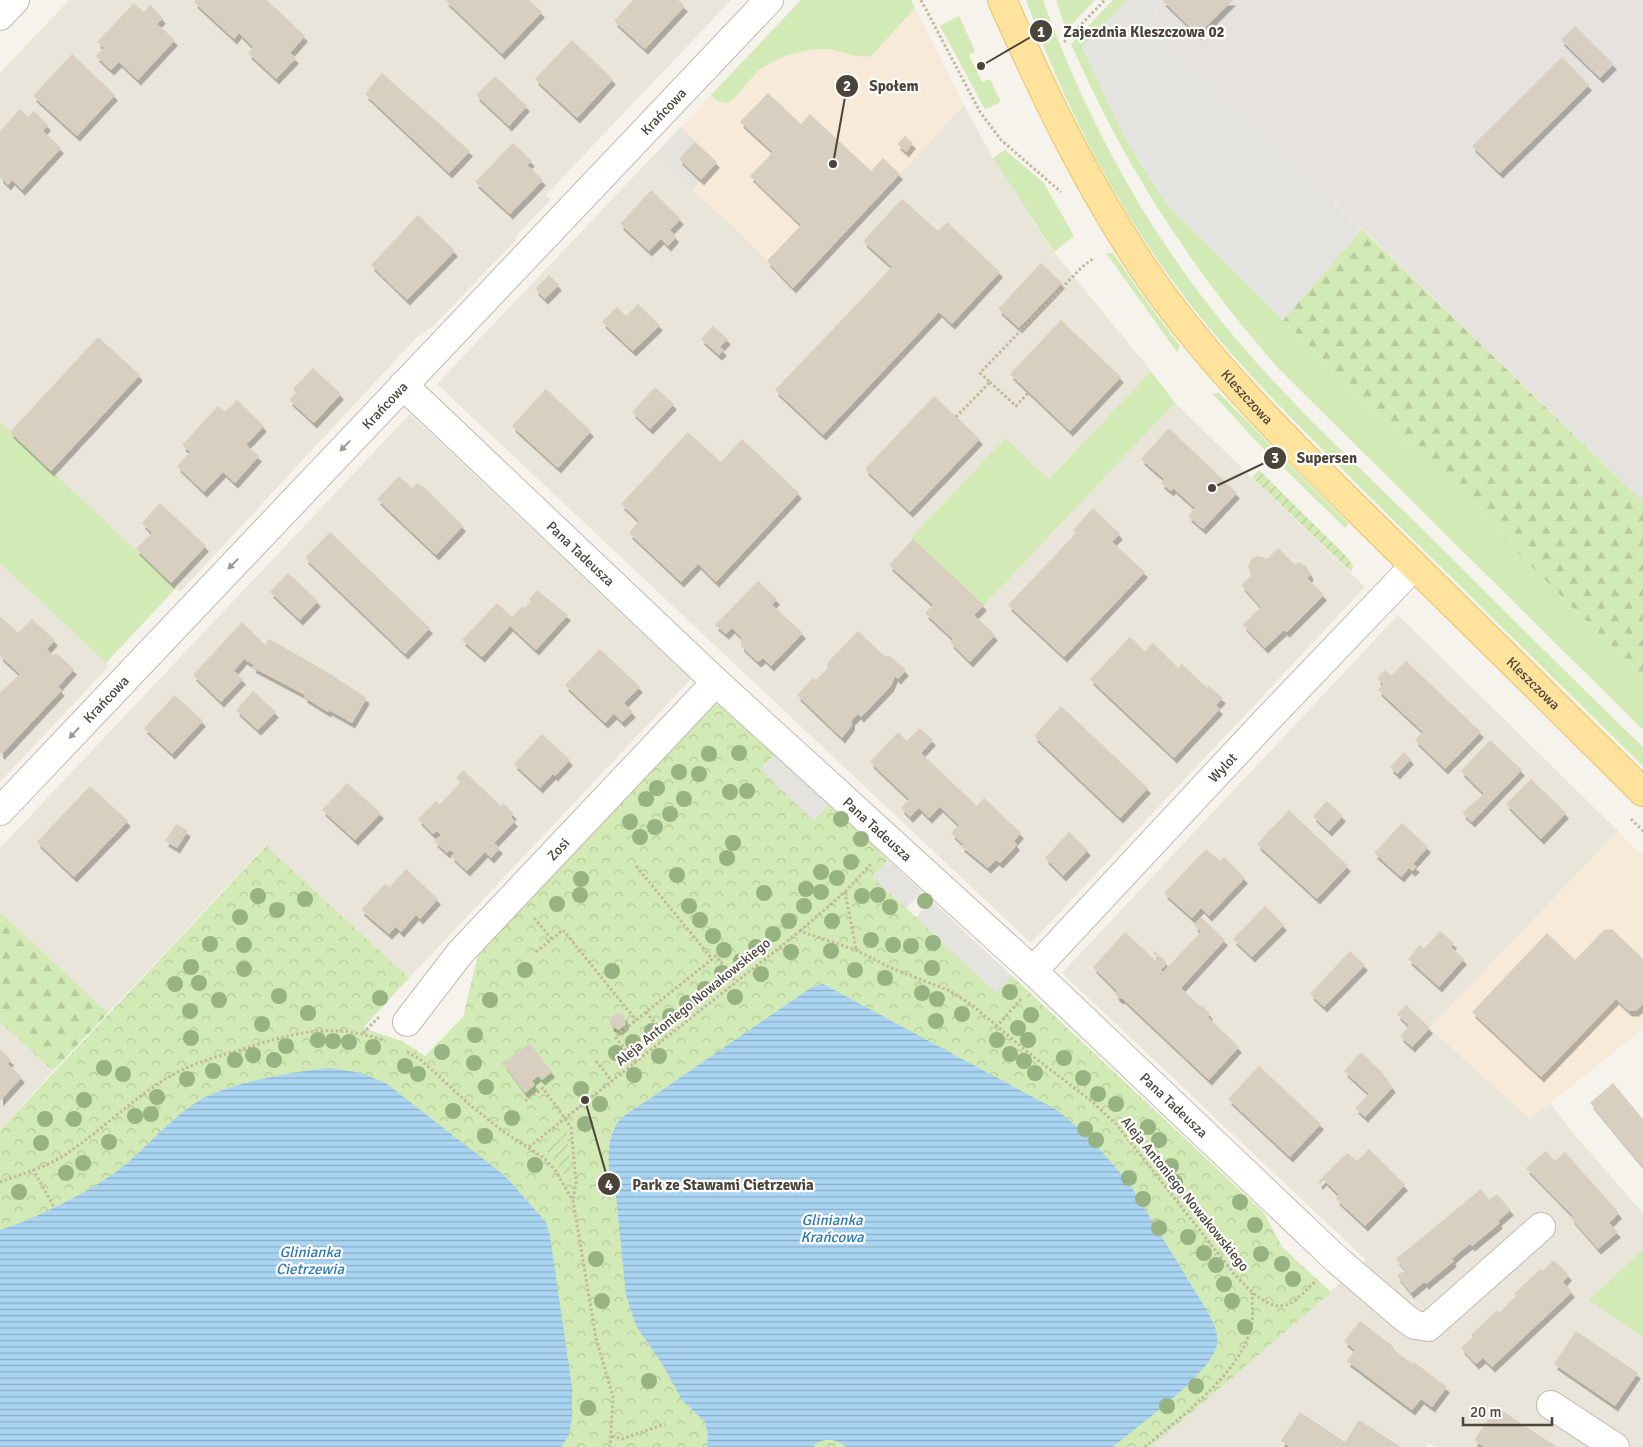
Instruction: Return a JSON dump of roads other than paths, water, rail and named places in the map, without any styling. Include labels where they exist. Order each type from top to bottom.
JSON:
[{"type":"main road","name":"Kleszczowa","points":[[1002,0],[1059,121],[1098,195],[1151,280],[1223,371],[1324,477],[1643,792]]},
{"type":"street","points":[[0,16],[15,0]]},
{"type":"street","name":"Krańcowa","points":[[0,811],[769,0]]},
{"type":"street","name":"Pana Tadeusza","points":[[403,385],[716,682],[1036,975],[1344,1266],[1405,1318],[1415,1325],[1428,1327],[1541,1227]]},
{"type":"street","name":"Wylot","points":[[1036,975],[1250,736],[1414,566]]},
{"type":"street","name":"Zosi","points":[[407,1022],[460,953],[716,682]]},
{"type":"street","points":[[1551,1404],[1615,1447]]},
{"type":"water","name":"Glinianka Krańcowa","points":[[823,984],[1057,1110],[1088,1136],[1129,1183],[1209,1314],[1215,1328],[1217,1344],[1212,1356],[1188,1385],[1113,1447],[846,1447],[838,1442],[827,1440],[815,1444],[814,1447],[707,1447],[708,1435],[705,1422],[682,1400],[661,1362],[636,1326],[626,1295],[616,1196],[609,1168],[611,1136],[620,1120],[627,1114],[812,987]]},
{"type":"water","name":"Glinianka Cietrzewia","points":[[330,1068],[362,1073],[387,1084],[505,1176],[546,1222],[550,1236],[572,1387],[572,1417],[569,1435],[561,1447],[0,1447],[0,1230],[63,1204],[94,1186],[121,1168],[180,1114],[214,1093],[282,1075]]},
{"type":"place","name":"Zajezdnia Kleszczowa 02","points":[[981,66]]},
{"type":"place","name":"Społem","points":[[833,164]]},
{"type":"place","name":"Supersen","points":[[1212,488]]},
{"type":"place","name":"Park ze Stawami Cietrzewia","points":[[585,1100]]}]
